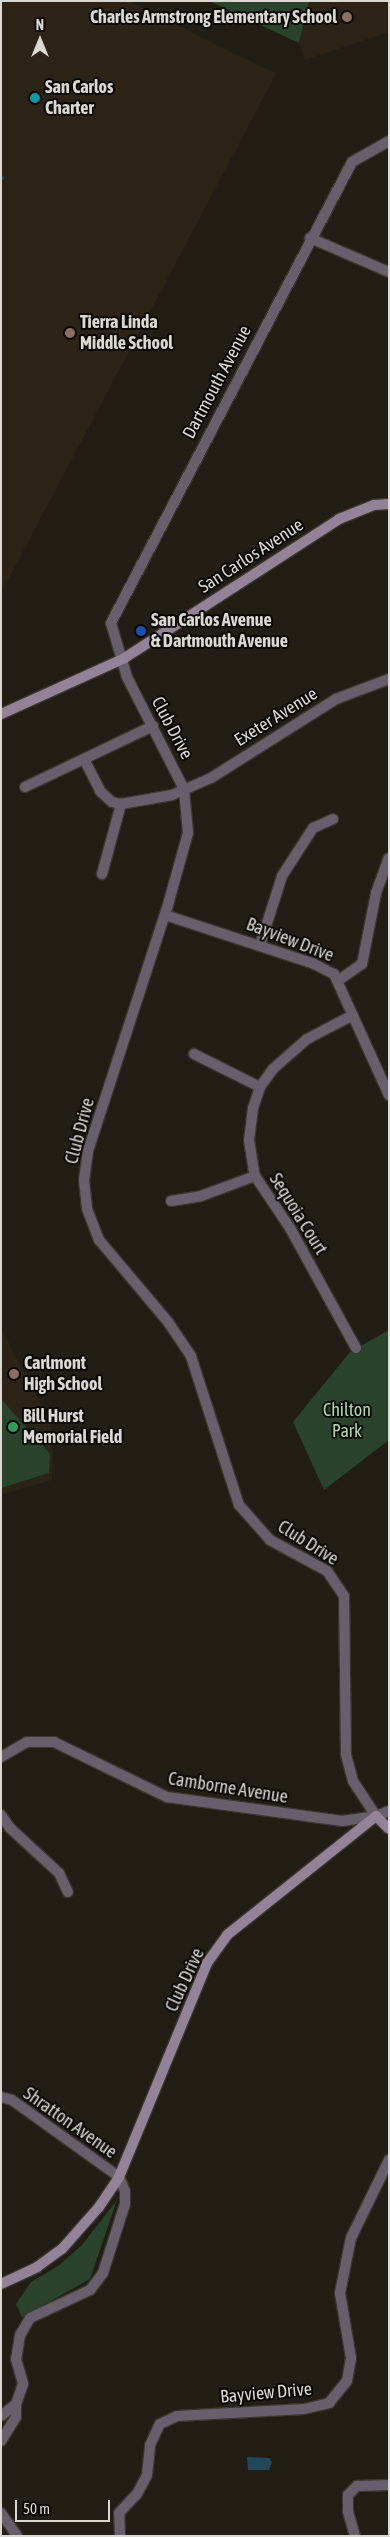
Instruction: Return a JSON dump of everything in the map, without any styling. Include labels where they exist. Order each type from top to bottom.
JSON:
[{"type":"street","name":"Dartmouth Avenue","points":[[123,659],[111,623],[310,238],[352,162],[389,141]]},
{"type":"street","points":[[310,238],[389,272]]},
{"type":"street","name":"San Carlos Avenue","points":[[1,714],[123,659],[339,519],[374,505],[389,504]]},
{"type":"street","name":"Club Drive","points":[[1,2284],[37,2267],[62,2249],[99,2207],[119,2177],[202,1975],[215,1951],[242,1920],[376,1816],[353,1781],[346,1754],[346,1604],[341,1588],[321,1567],[270,1540],[239,1505],[189,1351],[99,1240],[86,1202],[84,1180],[88,1151],[165,915],[188,833],[184,789],[127,677],[123,659]]},
{"type":"street","name":"Exeter Avenue","points":[[121,804],[172,795],[211,778],[336,699],[389,678]]},
{"type":"street","points":[[25,787],[85,761],[153,726]]},
{"type":"street","points":[[85,761],[104,796],[121,804],[102,874]]},
{"type":"street","points":[[260,945],[277,886],[286,868],[313,828],[332,819]]},
{"type":"street","points":[[338,980],[356,971],[362,964],[376,893],[389,858]]},
{"type":"street","name":"Bayview Drive","points":[[165,915],[260,945],[326,969],[338,980],[389,1095]]},
{"type":"street","name":"Sequoia Court","points":[[353,1016],[294,1048],[260,1087],[249,1131],[255,1176],[290,1228],[356,1348]]},
{"type":"street","points":[[194,1054],[260,1087]]},
{"type":"street","points":[[171,1201],[193,1198],[255,1176]]},
{"type":"street","name":"Camborne Avenue","points":[[1,1757],[27,1742],[54,1742],[167,1797],[333,1820],[376,1816],[389,1811]]},
{"type":"street","points":[[1,1815],[10,1828],[59,1873],[68,1892]]},
{"type":"street","points":[[376,1816],[389,1829]]},
{"type":"street","name":"Shratton Avenue","points":[[1,2097],[12,2100],[119,2177]]},
{"type":"street","name":"Bayview Drive","points":[[120,2536],[119,2513],[137,2494],[147,2475],[150,2445],[160,2424],[177,2416],[312,2407],[329,2403],[348,2381],[352,2358],[340,2293],[351,2238],[389,2160]]},
{"type":"street","points":[[1,2441],[16,2418],[16,2404],[23,2384],[16,2359],[20,2335],[30,2318],[90,2290],[103,2273],[125,2204],[125,2191],[119,2177]]},
{"type":"street","points":[[1,2416],[16,2404]]},
{"type":"street","points":[[355,2536],[348,2511],[348,2495],[357,2486],[389,2485]]},
{"type":"street","points":[[1,2513],[17,2536]]},
{"type":"shaded area","name":"Tierra Linda Middle School","points":[[1,1],[129,1],[276,74],[1,593]]},
{"type":"shaded area","name":"Charles Armstrong Elementary School","points":[[309,1],[389,1],[389,32],[305,60],[299,43]]},
{"type":"shaded area","name":"Carlmont High School","points":[[1,1328],[50,1421],[53,1456],[52,1480],[1,1495]]},
{"type":"green space","points":[[209,1],[309,1],[299,43]]},
{"type":"green space","name":"Chilton Park","points":[[389,1330],[389,1440],[324,1490],[293,1422],[350,1352]]},
{"type":"green space","name":"Bill Hurst Memorial Field","points":[[1,1399],[50,1454],[49,1473],[1,1488]]},
{"type":"green space","points":[[117,2200],[90,2279],[22,2317],[16,2304],[31,2282],[58,2266],[82,2245]]},
{"type":"water","points":[[247,2457],[269,2458],[272,2462],[269,2470],[248,2470]]},
{"type":"place","name":"Charles Armstrong Elementary School","points":[[347,17]]},
{"type":"place","name":"San Carlos Charter","points":[[35,98]]},
{"type":"place","name":"Tierra Linda Middle School","points":[[70,333]]},
{"type":"place","name":"San Carlos Avenue & Dartmouth Avenue","points":[[141,631]]},
{"type":"place","name":"Carlmont High School","points":[[14,1374]]},
{"type":"place","name":"Bill Hurst Memorial Field","points":[[13,1427]]}]
